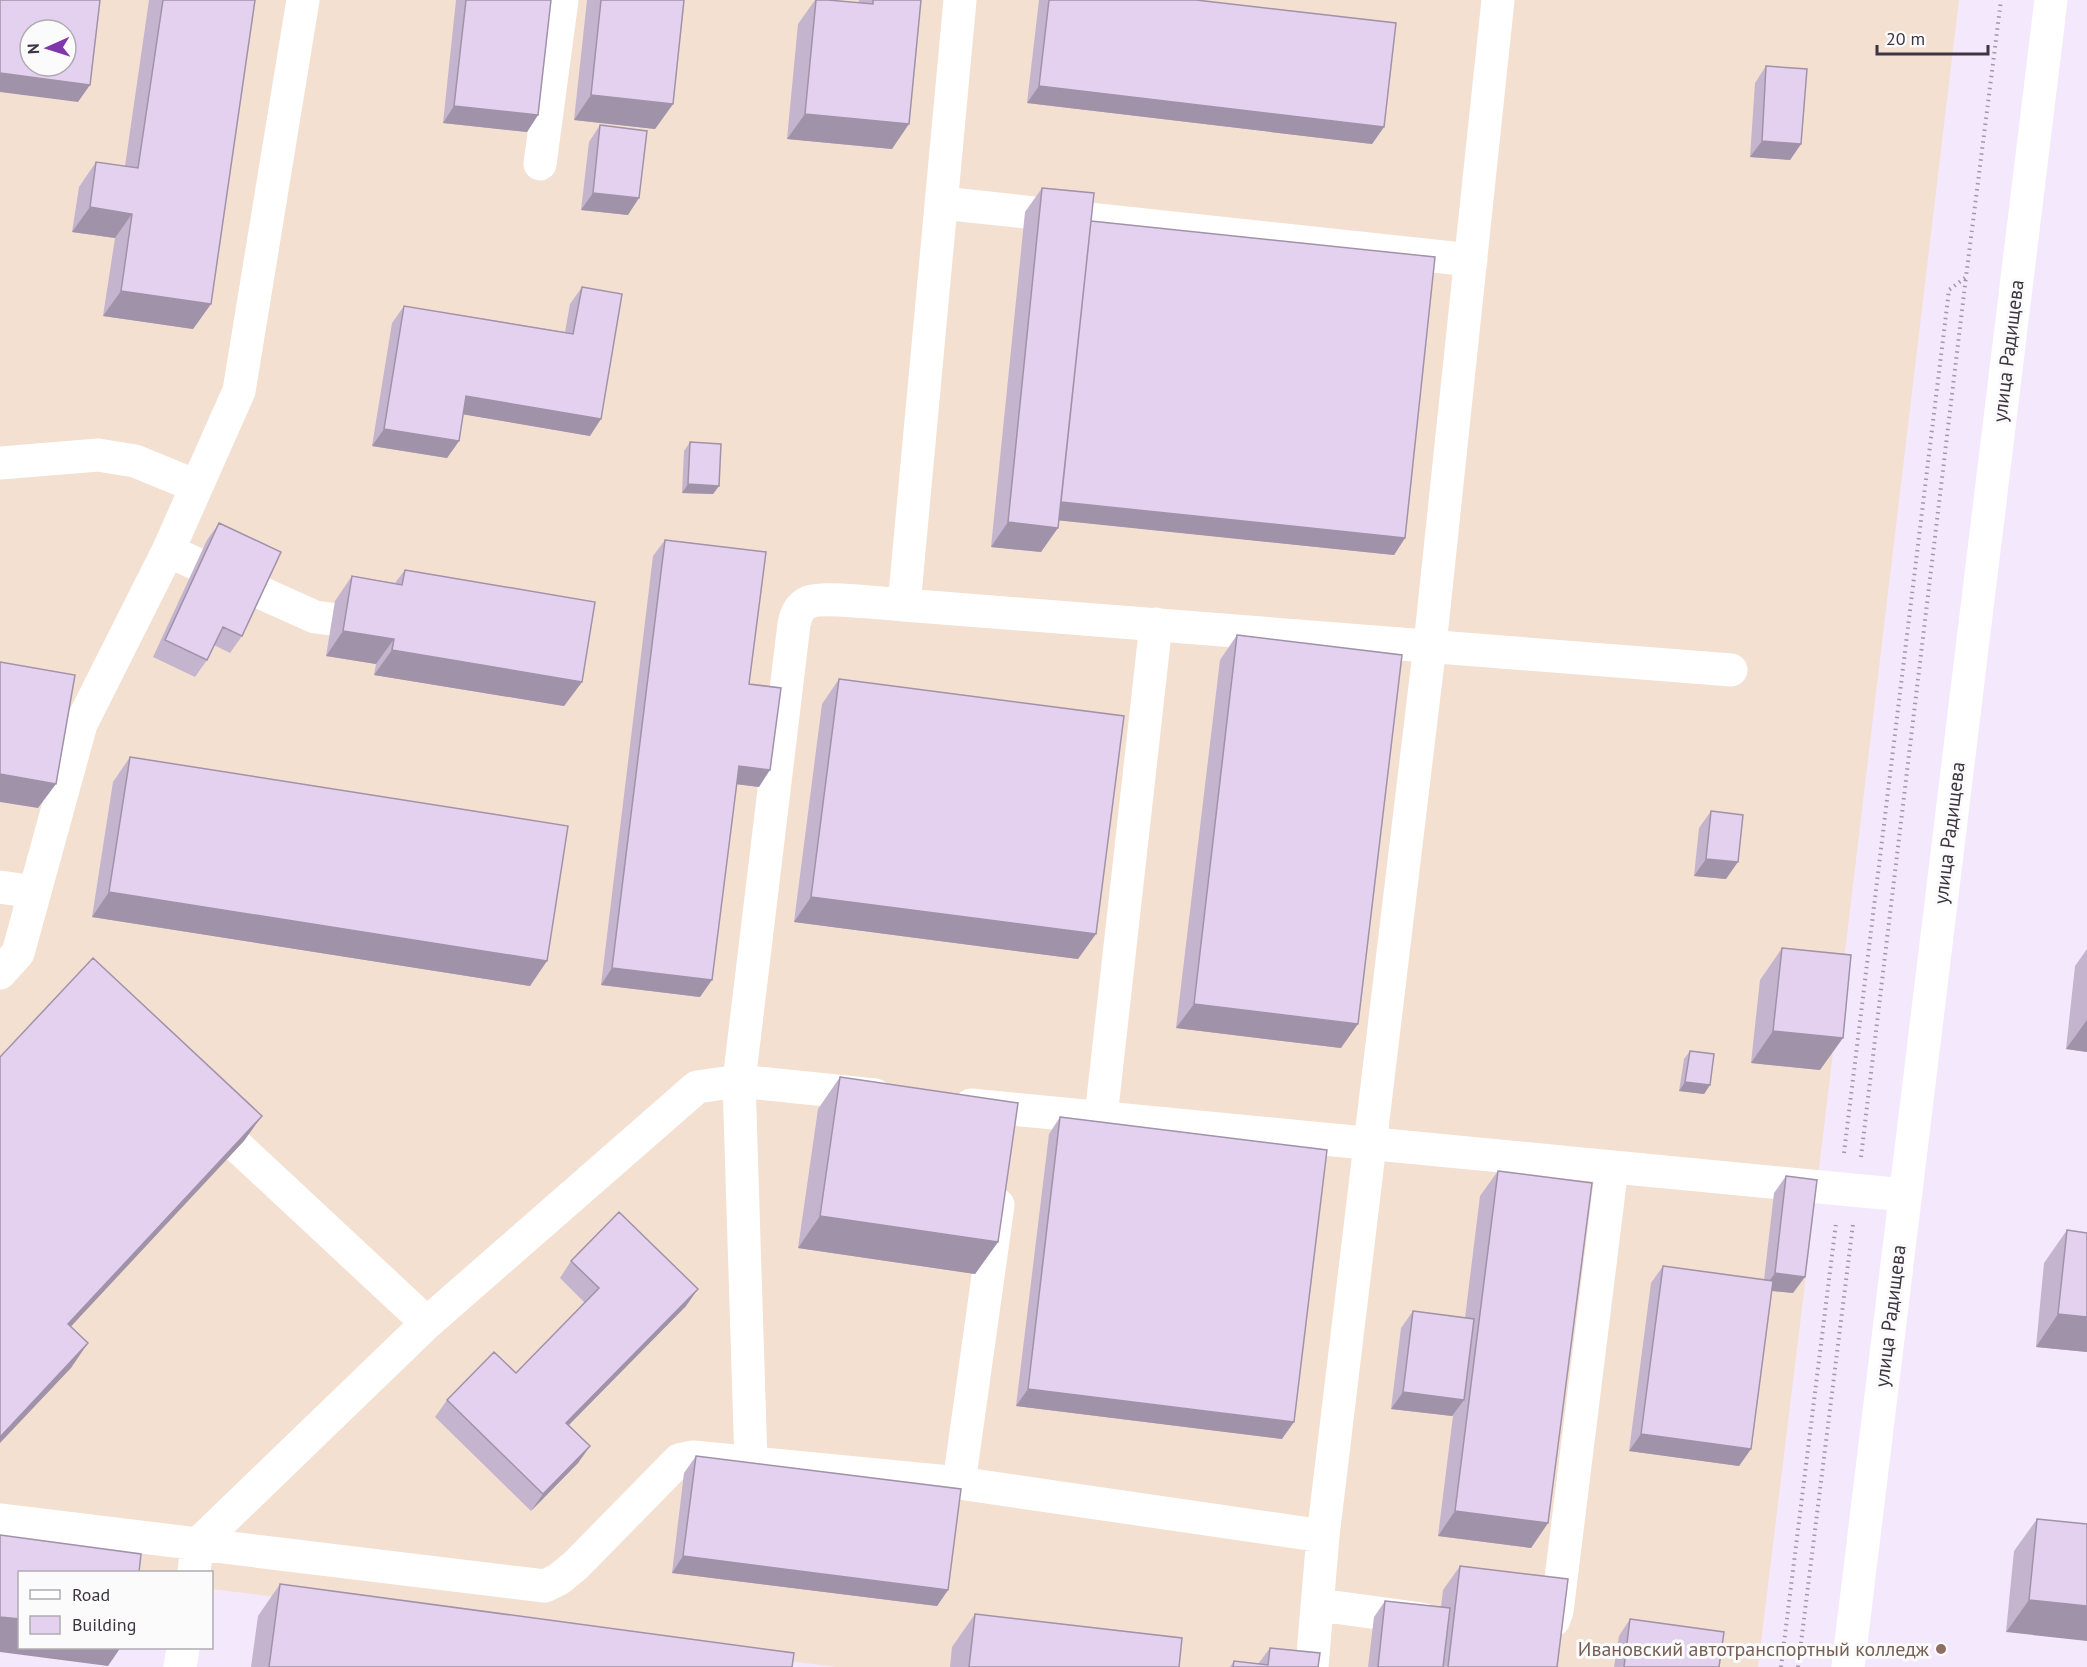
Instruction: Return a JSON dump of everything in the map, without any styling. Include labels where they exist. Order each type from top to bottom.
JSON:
[{"type":"street","points":[[0,973],[18,953],[81,724],[168,551],[239,391],[303,0]]},
{"type":"street","points":[[540,164],[562,0]]},
{"type":"street","points":[[904,605],[960,0]]},
{"type":"street","points":[[1312,1667],[1323,1536],[1430,645],[1498,0]]},
{"type":"street","name":"улица Радищева","points":[[1848,1667],[2051,0]]},
{"type":"street","points":[[942,203],[1471,260]]},
{"type":"street","points":[[0,463],[98,455],[135,461],[196,486]]},
{"type":"street","points":[[168,551],[315,617],[405,629]]},
{"type":"street","points":[[751,1463],[739,1081],[795,617],[804,605],[819,599],[1731,670]]},
{"type":"street","points":[[1101,1117],[1156,624]]},
{"type":"street","points":[[0,887],[34,892]]},
{"type":"street","points":[[195,1559],[427,1323],[697,1087],[739,1081],[905,1098]]},
{"type":"street","points":[[187,1099],[427,1323]]},
{"type":"street","points":[[940,1101],[1010,1120],[1101,1117],[1904,1195]]},
{"type":"street","points":[[1531,1634],[1545,1630],[1555,1618],[1557,1611],[1612,1167]]},
{"type":"street","points":[[959,1483],[1002,1179]]},
{"type":"street","points":[[0,1520],[195,1559],[545,1586],[559,1579],[576,1565],[679,1460],[693,1457],[959,1483],[1323,1536]]},
{"type":"street","points":[[1319,1605],[1448,1623]]},
{"type":"street","points":[[180,1667],[183,1649]]},
{"type":"path","points":[[1781,1667],[1849,1189],[2001,0]]},
{"type":"path","points":[[1798,1667],[1949,290],[1965,277]]},
{"type":"shaded area","points":[[0,0],[1959,0],[1758,1667],[837,1667],[213,1589],[213,1571],[80,1571],[0,1561]]},
{"type":"building","points":[[0,0],[100,0],[90,85],[38,78],[78,78],[78,18],[18,18],[18,75],[0,73]]},
{"type":"building","points":[[163,0],[255,0],[211,304],[121,291],[132,214],[90,207],[96,162],[138,168]]},
{"type":"building","points":[[466,0],[551,0],[538,115],[454,106]]},
{"type":"building","points":[[601,0],[684,0],[673,104],[591,95]]},
{"type":"building","points":[[816,0],[873,4],[873,0],[921,0],[909,124],[805,114]]},
{"type":"building","points":[[1049,0],[1196,0],[1396,23],[1384,127],[1039,86]]},
{"type":"building","points":[[1766,66],[1807,69],[1801,144],[1762,141]]},
{"type":"building","points":[[600,125],[647,131],[639,198],[593,193]]},
{"type":"building","points":[[1042,188],[1094,193],[1058,528],[1008,522]]},
{"type":"building","points":[[1091,221],[1435,257],[1405,538],[1061,502]]},
{"type":"building","points":[[582,287],[622,294],[601,419],[466,396],[459,441],[384,429],[404,306],[573,334]]},
{"type":"building","points":[[690,442],[721,444],[719,486],[688,484]]},
{"type":"building","points":[[219,523],[281,552],[242,636],[223,627],[207,660],[165,640]]},
{"type":"building","points":[[665,540],[766,552],[749,684],[781,688],[770,770],[739,766],[712,980],[612,968]]},
{"type":"building","points":[[405,570],[595,602],[582,682],[392,650],[394,639],[343,631],[352,576],[402,585]]},
{"type":"building","points":[[1237,635],[1402,655],[1358,1024],[1194,1004]]},
{"type":"building","points":[[0,662],[75,675],[56,784],[0,774]]},
{"type":"building","points":[[839,679],[1124,716],[1096,934],[811,897]]},
{"type":"building","points":[[130,757],[568,826],[547,961],[109,892]]},
{"type":"building","points":[[1711,811],[1743,815],[1738,862],[1706,859]]},
{"type":"building","points":[[1782,948],[1851,955],[1843,1038],[1773,1031]]},
{"type":"building","points":[[93,958],[262,1116],[68,1324],[88,1343],[0,1437],[0,1057]]},
{"type":"building","points":[[1690,1051],[1714,1054],[1710,1085],[1685,1082]]},
{"type":"building","points":[[840,1077],[1018,1103],[998,1242],[820,1216]]},
{"type":"building","points":[[1060,1117],[1327,1150],[1294,1422],[1028,1389]]},
{"type":"building","points":[[1498,1171],[1592,1183],[1548,1523],[1455,1511]]},
{"type":"building","points":[[1786,1176],[1817,1180],[1805,1277],[1775,1273]]},
{"type":"building","points":[[619,1212],[698,1289],[566,1423],[590,1446],[543,1494],[447,1400],[494,1352],[516,1373],[599,1288],[571,1261]]},
{"type":"building","points":[[2067,1230],[2087,1233],[2087,1317],[2058,1314]]},
{"type":"building","points":[[1663,1266],[1773,1281],[1751,1449],[1641,1434]]},
{"type":"building","points":[[1413,1311],[1474,1319],[1464,1400],[1403,1392]]},
{"type":"building","points":[[696,1456],[961,1489],[948,1590],[683,1556]]},
{"type":"building","points":[[2037,1519],[2087,1524],[2087,1606],[2029,1600]]},
{"type":"building","points":[[0,1535],[141,1554],[139,1571],[18,1571],[18,1619],[0,1617]]},
{"type":"building","points":[[1460,1566],[1568,1579],[1557,1667],[1448,1667]]},
{"type":"building","points":[[280,1584],[794,1653],[792,1667],[269,1667]]},
{"type":"building","points":[[1385,1601],[1450,1608],[1443,1667],[1378,1667]]},
{"type":"building","points":[[975,1614],[1182,1638],[1179,1667],[969,1667]]},
{"type":"building","points":[[1630,1619],[1724,1632],[1719,1667],[1624,1667]]},
{"type":"building","points":[[1270,1648],[1320,1653],[1318,1667],[1233,1667],[1234,1661],[1268,1665]]},
{"type":"place","name":"Ивановский автотранспортный колледж","points":[[1941,1649]]}]
